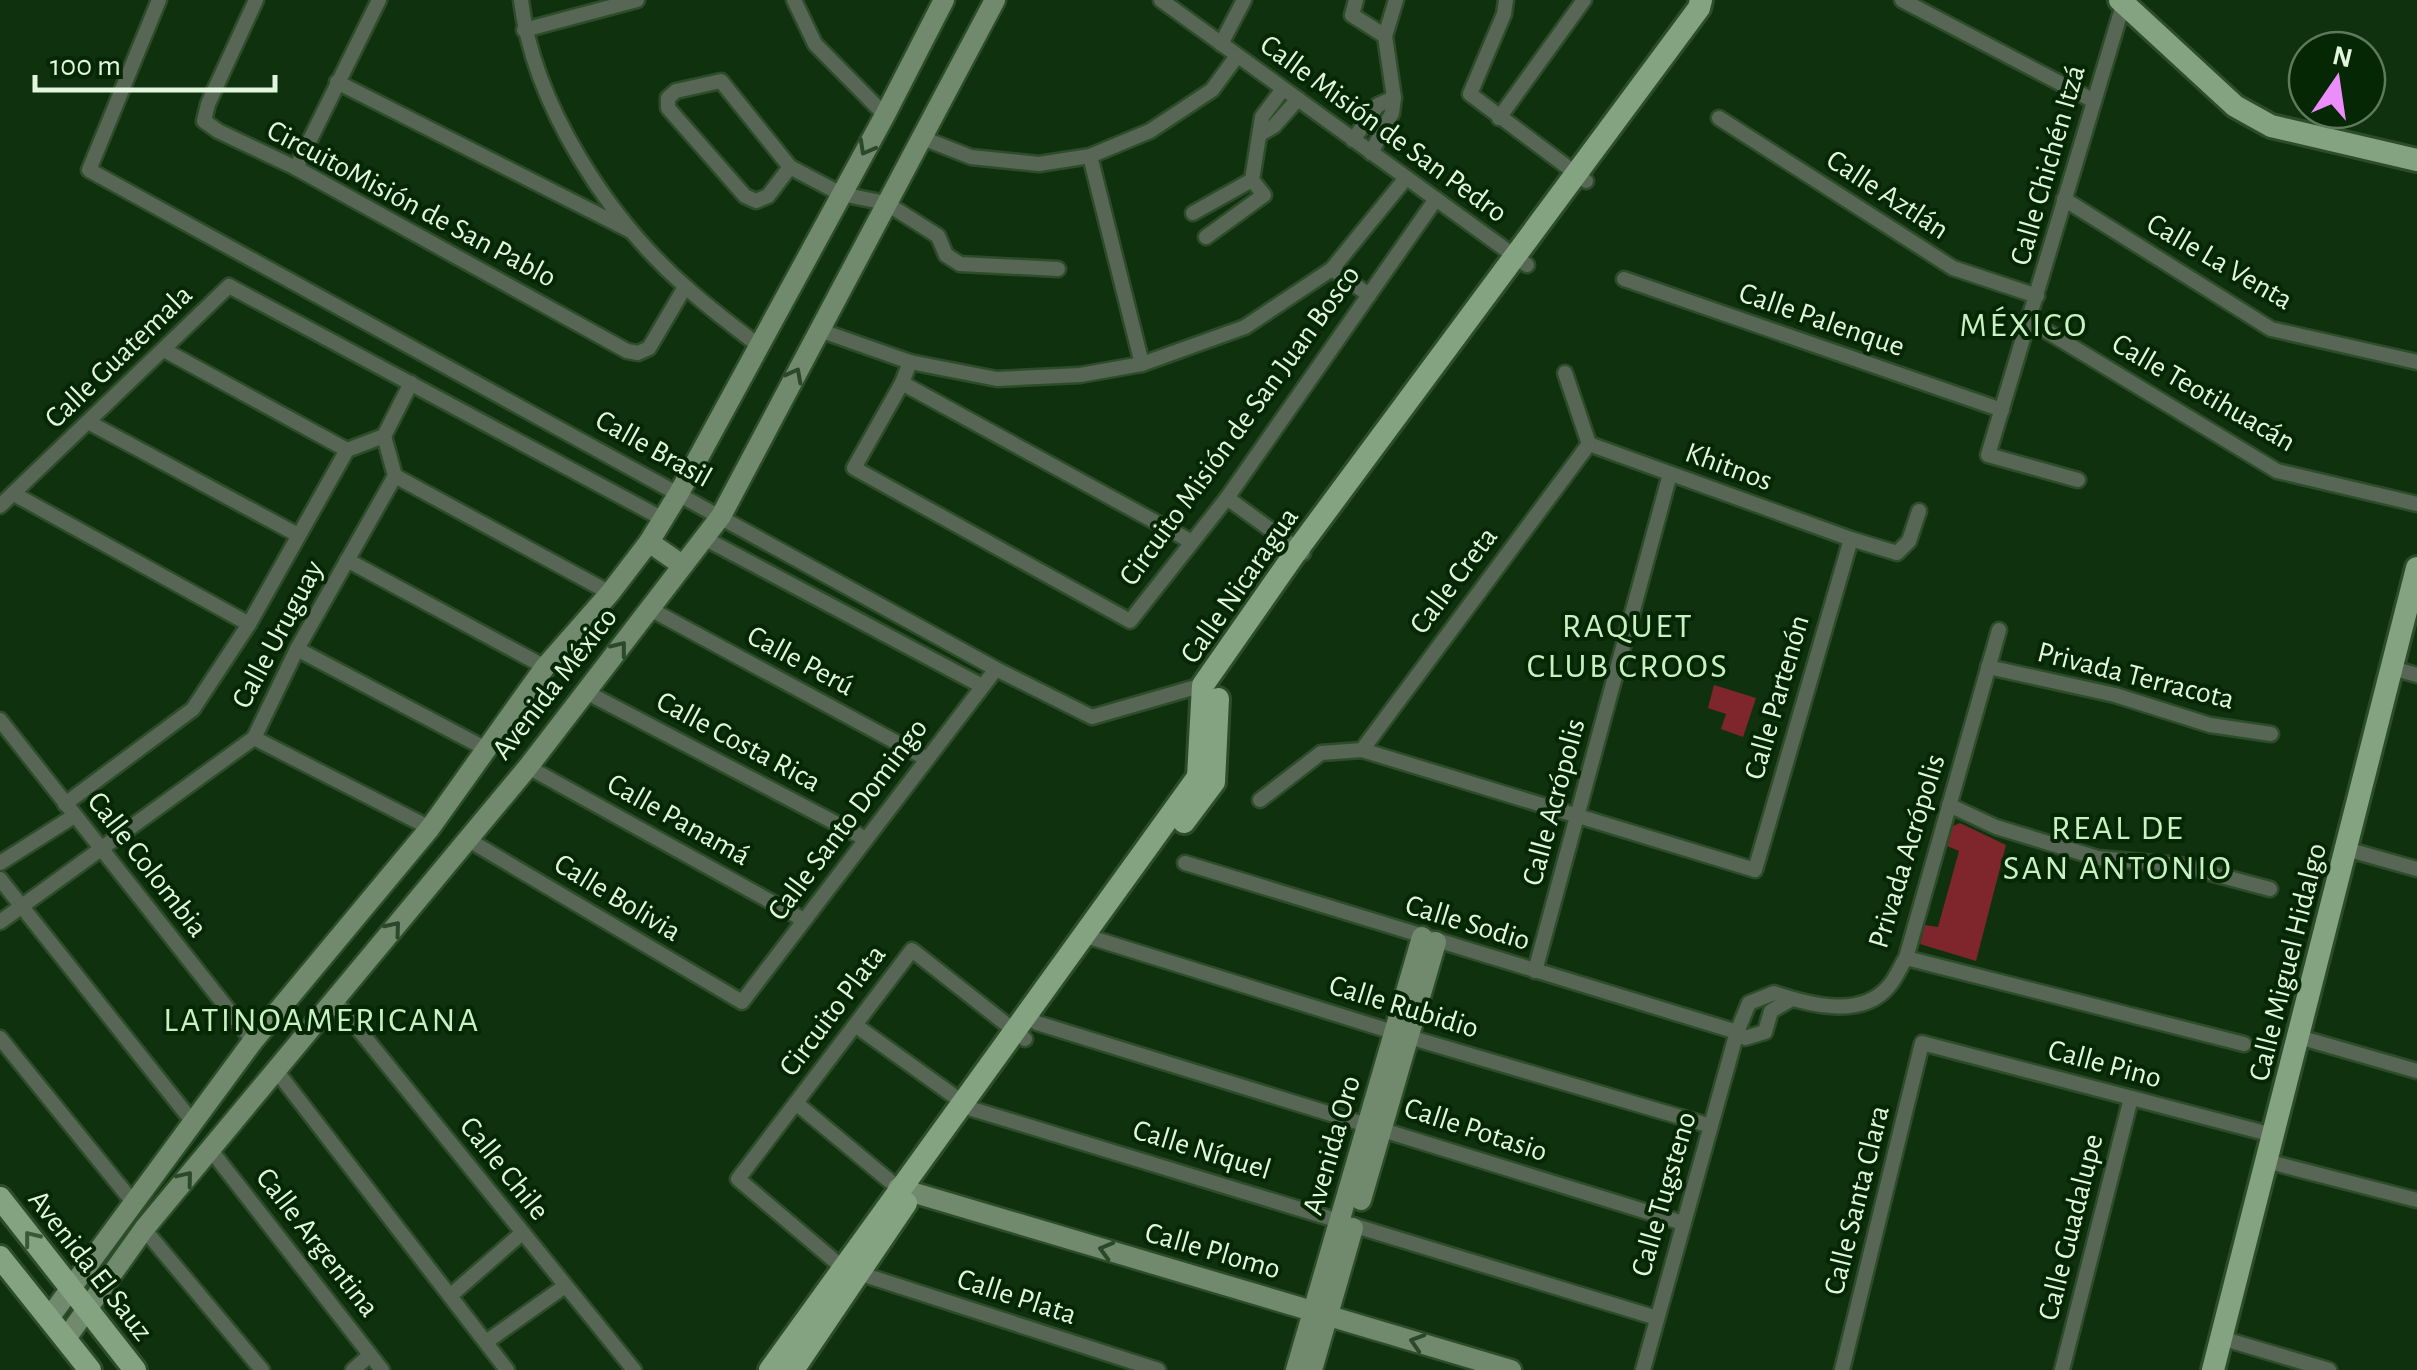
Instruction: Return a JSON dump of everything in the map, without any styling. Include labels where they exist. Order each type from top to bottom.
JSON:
[{"type":"main road","name":"Calle Nicaragua","points":[[770,1370],[851,1272],[1090,937],[1214,782],[1211,685],[1302,552],[1522,261],[1701,0]]},
{"type":"main road","name":"Calle Nicaragua","points":[[1580,178],[1709,9],[1711,0]]},
{"type":"main road","points":[[2122,3],[2235,106],[2271,126],[2417,160]]},
{"type":"main road","name":"Calle Miguel Hidalgo","points":[[2213,1370],[2417,568]]},
{"type":"main road","name":"Avenida El Sauz","points":[[0,1198],[135,1370]]},
{"type":"main road","points":[[0,1258],[90,1370]]},
{"type":"main road","name":"Calle Nicaragua","points":[[800,1369],[851,1272]]},
{"type":"street","name":"Calle Brasil","points":[[159,0],[89,170],[1092,717],[1211,685]]},
{"type":"street","name":"CircuitoMisión de San Pablo","points":[[256,0],[208,104],[204,120],[218,131],[296,168],[627,351],[638,353],[649,348],[685,287]]},
{"type":"street","points":[[296,168],[379,0]]},
{"type":"street","points":[[521,0],[524,30],[542,84],[581,160],[633,232],[685,287],[759,346]]},
{"type":"street","points":[[524,30],[637,0]]},
{"type":"street","points":[[794,0],[815,44],[885,115]]},
{"type":"street","name":"Avenida México","points":[[49,1318],[254,1040],[430,828],[545,667],[610,593],[664,519],[944,0]]},
{"type":"street","name":"Avenida México","points":[[65,1340],[144,1228],[528,767],[721,516],[995,0]]},
{"type":"street","name":"Calle Misión de San Pedro","points":[[1162,0],[1522,261]]},
{"type":"street","points":[[1221,44],[1244,0]]},
{"type":"street","points":[[1356,0],[1352,15],[1385,36]]},
{"type":"street","points":[[1371,153],[1392,113],[1394,98],[1385,36],[1396,0]]},
{"type":"street","points":[[1506,0],[1504,14],[1470,94],[1580,178]]},
{"type":"street","points":[[1499,118],[1584,0]]},
{"type":"street","points":[[1902,0],[2094,101]]},
{"type":"street","name":"Calle Chichén Itzá","points":[[2078,480],[1988,455],[2122,3]]},
{"type":"street","points":[[920,137],[971,157],[1039,164],[1090,156],[1150,131],[1212,90],[1237,56]]},
{"type":"street","points":[[790,168],[768,196],[756,201],[745,196],[668,108],[668,98],[676,91],[722,80],[790,168],[841,194],[886,203],[938,236],[946,255],[960,264],[1058,269]]},
{"type":"street","points":[[337,82],[633,232]]},
{"type":"street","points":[[1252,180],[1264,195],[1209,235],[1196,212],[1252,180],[1262,118],[1283,89]]},
{"type":"street","points":[[1353,140],[1378,105],[1394,98]]},
{"type":"street","points":[[1262,133],[1298,100]]},
{"type":"street","name":"Calle Aztlán","points":[[1719,118],[1953,268],[2037,296]]},
{"type":"street","points":[[1090,156],[1142,364]]},
{"type":"street","points":[[819,330],[910,362],[997,378],[1080,376],[1142,364],[1245,327],[1332,269],[1406,178]]},
{"type":"street","name":"Circuito Misión de San Juan Bosco","points":[[910,362],[902,384],[854,468],[1130,621],[1226,498],[1436,199]]},
{"type":"street","name":"Calle La Venta","points":[[2064,199],[2271,329],[2417,362]]},
{"type":"street","points":[[1332,269],[1369,295]]},
{"type":"street","name":"Calle Palenque","points":[[1624,279],[2002,410]]},
{"type":"street","name":"Calle Guatemala","points":[[0,506],[230,286],[411,383]]},
{"type":"street","name":"Calle Teotihuacán","points":[[2030,321],[2277,471],[2417,504]]},
{"type":"street","points":[[166,350],[347,450],[384,436],[411,383],[664,519]]},
{"type":"street","points":[[1564,372],[1588,444]]},
{"type":"street","points":[[902,384],[1192,542]]},
{"type":"street","points":[[90,423],[298,535]]},
{"type":"street","points":[[384,436],[395,476],[610,593]]},
{"type":"street","name":"Khitnos","points":[[1588,444],[1851,539],[1898,552],[1909,541],[1919,511]]},
{"type":"street","name":"Calle Creta","points":[[1362,750],[1588,444]]},
{"type":"street","name":"Calle Uruguay","points":[[0,863],[193,709],[250,624],[347,450]]},
{"type":"street","name":"Calle Acrópolis","points":[[1534,970],[1670,474]]},
{"type":"street","name":"Calle Uruguay","points":[[0,922],[254,738],[297,650],[395,476]]},
{"type":"street","points":[[14,494],[250,624]]},
{"type":"street","points":[[1226,498],[1302,552]]},
{"type":"street","points":[[704,538],[982,686]]},
{"type":"street","name":"Calle Partenón","points":[[1578,816],[1755,870],[1851,539]]},
{"type":"street","points":[[648,542],[682,566]]},
{"type":"street","points":[[347,560],[545,667]]},
{"type":"street","name":"Calle Perú","points":[[650,609],[926,759]]},
{"type":"street","name":"Privada Acrópolis","points":[[1736,1032],[1749,1003],[1774,993],[1842,1008],[1870,1002],[1889,987],[1906,958],[1999,630]]},
{"type":"street","points":[[297,650],[488,750]]},
{"type":"street","name":"Privada Terracota","points":[[1988,667],[2116,695],[2210,725],[2271,734]]},
{"type":"street","name":"Calle Santo Domingo","points":[[742,1002],[996,668]]},
{"type":"street","points":[[2392,668],[2417,675]]},
{"type":"street","name":"Calle Costa Rica","points":[[586,692],[866,839]]},
{"type":"street","name":"Calle Colombia","points":[[0,720],[254,1040]]},
{"type":"street","points":[[254,738],[430,828]]},
{"type":"street","points":[[1260,800],[1321,752],[1362,750],[1578,816]]},
{"type":"street","name":"Calle Panamá","points":[[528,767],[804,920]]},
{"type":"street","points":[[1949,805],[1996,827],[2098,858],[2180,865],[2270,889]]},
{"type":"street","name":"Calle Bolivia","points":[[467,840],[742,1002]]},
{"type":"street","points":[[2346,850],[2417,870]]},
{"type":"street","name":"Calle Sodio","points":[[1185,863],[1736,1032]]},
{"type":"street","points":[[0,879],[192,1121]]},
{"type":"street","name":"Calle Rubidio","points":[[1090,937],[1710,1126]]},
{"type":"street","name":"Avenida Oro","points":[[1312,1370],[1322,1314],[1347,1222],[1429,940]]},
{"type":"street","name":"Circuito Plata","points":[[851,1272],[738,1180],[912,950],[1025,1027]]},
{"type":"street","points":[[1906,958],[2244,1044]]},
{"type":"street","name":"Calle Chile","points":[[334,999],[634,1370]]},
{"type":"street","points":[[1736,1032],[1745,1038],[1765,1032],[1772,1011],[1792,999]]},
{"type":"street","name":"Calle Níquel","points":[[855,1025],[966,1106],[1657,1318]]},
{"type":"street","name":"Calle Potasio","points":[[1025,1027],[1375,1126],[1684,1223]]},
{"type":"street","name":"Calle Tugsteno","points":[[1642,1370],[1736,1032]]},
{"type":"street","points":[[2299,1037],[2417,1071]]},
{"type":"street","points":[[0,1038],[132,1201]]},
{"type":"street","name":"Calle Pino","points":[[1922,1044],[2273,1135]]},
{"type":"street","name":"Calle Santa Clara","points":[[1842,1370],[1922,1044]]},
{"type":"street","points":[[275,1070],[507,1370]]},
{"type":"street","name":"Calle Guadalupe","points":[[2062,1370],[2131,1098]]},
{"type":"street","name":"Circuito Plata","points":[[796,1103],[906,1191]]},
{"type":"street","name":"Calle Argentina","points":[[210,1148],[382,1370]]},
{"type":"street","points":[[2266,1161],[2417,1200]]},
{"type":"street","name":"Calle Plomo","points":[[906,1191],[1510,1370]]},
{"type":"street","points":[[144,1228],[262,1370]]},
{"type":"street","points":[[450,1296],[522,1233]]},
{"type":"street","name":"Calle Plata","points":[[851,1272],[1158,1370]]},
{"type":"street","points":[[486,1342],[565,1286]]},
{"type":"street","name":"Avenida Oro","points":[[1296,1370],[1322,1314]]},
{"type":"street","points":[[2221,1338],[2329,1370]]},
{"type":"street","points":[[353,1370],[370,1355]]},
{"type":"shaded area","points":[[1714,685],[1756,698],[1743,737],[1721,729],[1726,714],[1708,708]]},
{"type":"shaded area","points":[[1960,823],[2006,845],[1976,961],[1920,944],[1925,925],[1938,927],[1959,851],[1947,846],[1953,826]]},
{"type":"district","name":"MÉXICO","points":[[2024,324]]},
{"type":"district","name":"RAQUET CLUB CROOS","points":[[1628,645]]},
{"type":"district","name":"REAL DE SAN ANTONIO","points":[[2118,847]]},
{"type":"district","name":"LATINOAMERICANA","points":[[322,1019]]}]
